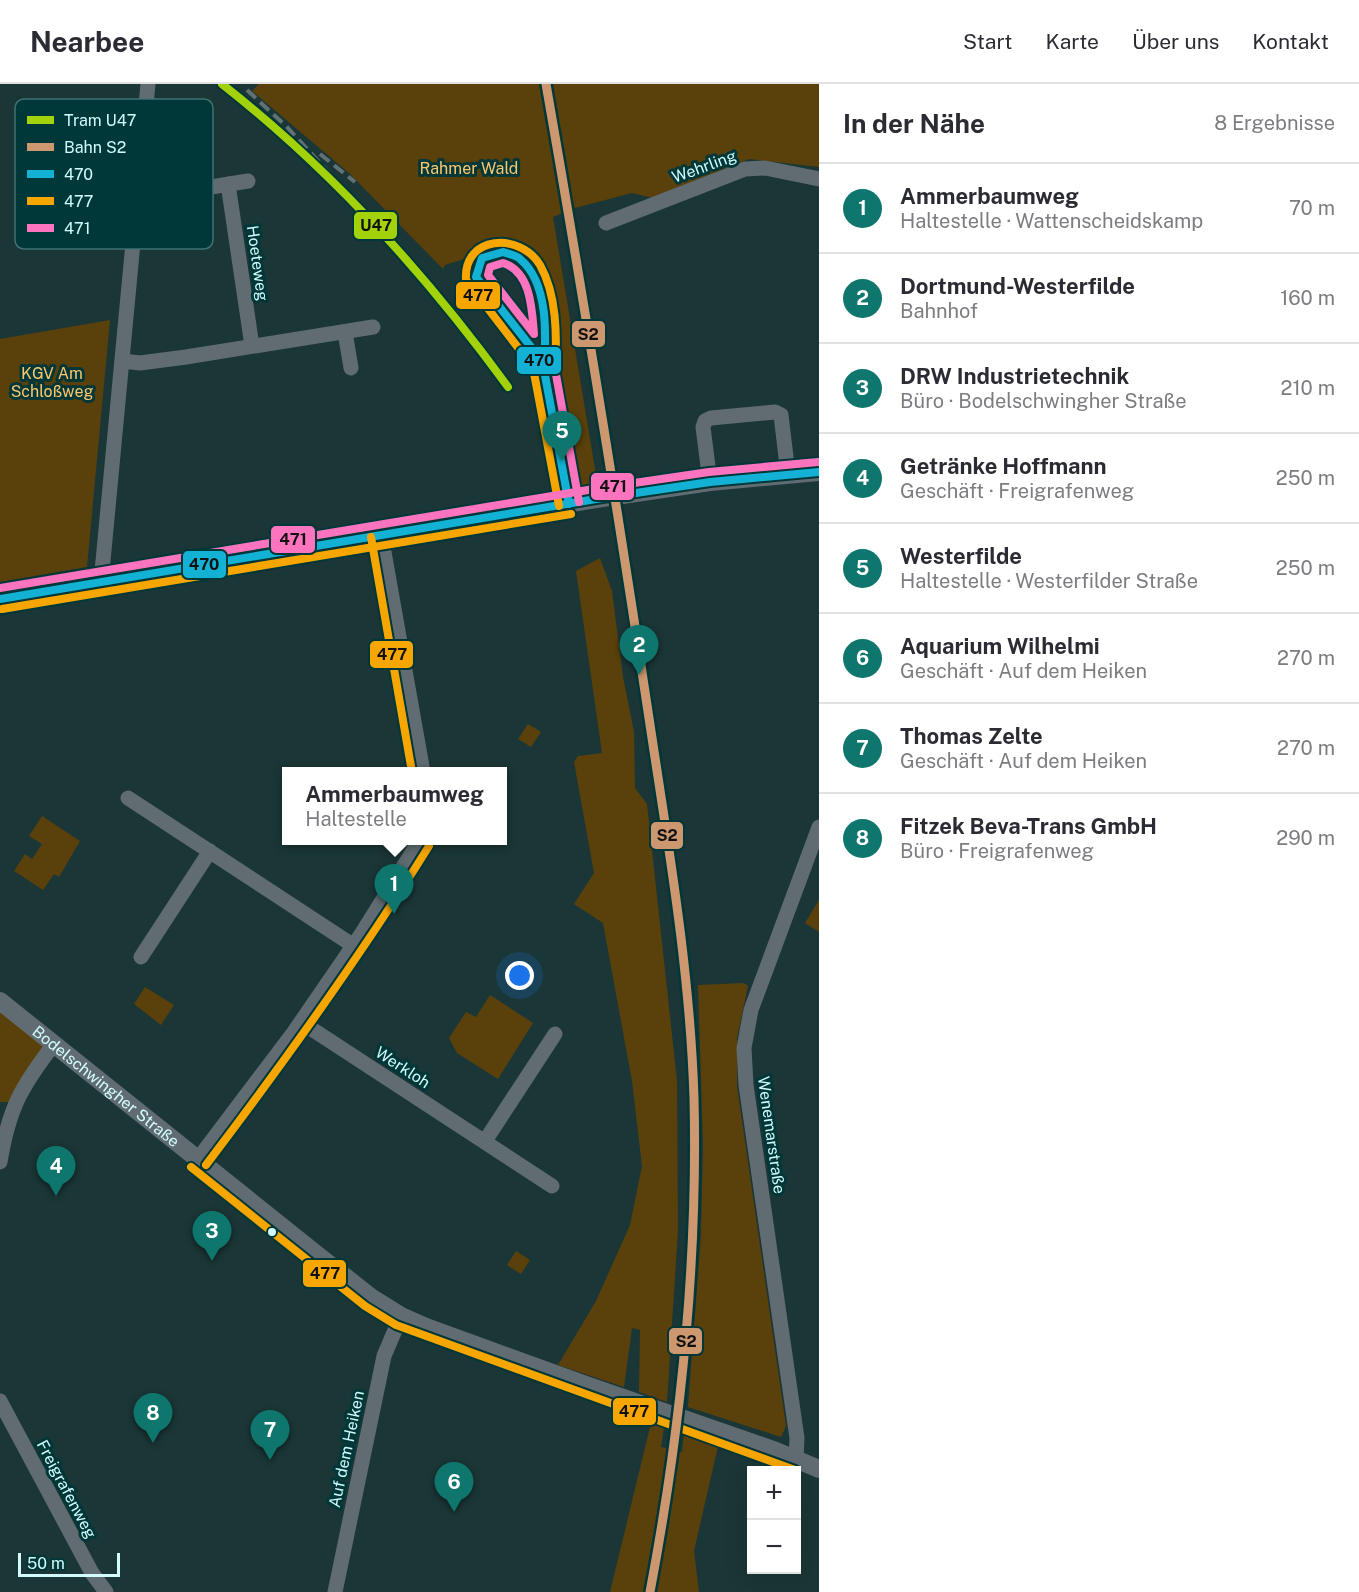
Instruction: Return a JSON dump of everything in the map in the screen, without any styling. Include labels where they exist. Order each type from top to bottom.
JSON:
[{"type":"street","points":[[147,99],[148,84]]},
{"type":"street","name":"Wehrling","points":[[606,223],[746,169],[765,168],[819,179]]},
{"type":"street","points":[[213,187],[248,181]]},
{"type":"street","name":"Hoeteweg","points":[[228,184],[252,346]]},
{"type":"street","points":[[101,582],[133,249]]},
{"type":"street","points":[[123,361],[140,363],[373,327]]},
{"type":"street","points":[[345,332],[351,368]]},
{"type":"street","points":[[710,482],[703,427],[705,421],[711,418],[776,412],[781,415],[788,474]]},
{"type":"street","points":[[0,599],[710,482],[819,471]]},
{"type":"street","points":[[381,535],[422,767]]},
{"type":"street","points":[[128,798],[354,945]]},
{"type":"street","name":"Wenemarstraße","points":[[796,1459],[797,1438],[746,1085],[744,1048],[760,981],[819,827]]},
{"type":"street","points":[[198,1159],[301,1022],[354,945],[417,845]]},
{"type":"street","points":[[141,957],[210,851]]},
{"type":"street","name":"Bodelschwingher Straße","points":[[0,1001],[372,1298],[400,1316],[819,1469]]},
{"type":"street","name":"Werkloh","points":[[301,1022],[552,1186]]},
{"type":"street","points":[[485,1141],[555,1034]]},
{"type":"street","points":[[0,1162],[6,1124],[15,1102],[54,1044]]},
{"type":"street","name":"Auf dem Heiken","points":[[335,1592],[384,1356],[400,1316]]},
{"type":"street","name":"Freigrafenweg","points":[[0,1401],[92,1573],[106,1592]]},
{"type":"green space","name":"Rahmer Wald","points":[[259,84],[819,84],[819,167],[749,159],[653,198],[632,193],[575,208],[553,217],[597,481],[592,487],[584,490],[575,484],[540,277],[533,260],[498,248],[445,265],[443,269],[349,173],[252,91]]},
{"type":"green space","name":"KGV Am Schloßweg","points":[[110,320],[87,567],[0,582],[0,339]]},
{"type":"green space","points":[[600,558],[612,591],[623,677],[634,732],[635,788],[647,804],[677,1081],[678,1230],[667,1402],[639,1392],[640,1330],[632,1328],[624,1387],[558,1365],[596,1301],[630,1225],[642,1166],[632,1081],[603,923],[574,904],[594,873],[574,762],[578,756],[602,753],[576,571]]},
{"type":"green space","points":[[528,724],[541,732],[531,747],[518,739]]},
{"type":"green space","points":[[42,816],[80,841],[59,877],[54,874],[43,890],[14,871],[25,854],[32,859],[42,844],[29,836]]},
{"type":"green space","points":[[819,900],[819,932],[805,923]]},
{"type":"green space","points":[[744,983],[748,986],[737,1038],[737,1086],[786,1426],[781,1437],[688,1407],[701,1234],[703,1145],[698,985]]},
{"type":"green space","points":[[145,987],[174,1005],[161,1025],[134,1004]]},
{"type":"green space","points":[[490,995],[533,1023],[498,1079],[457,1053],[449,1038],[466,1012],[476,1017]]},
{"type":"green space","points":[[0,1001],[54,1044],[14,1102],[0,1102]]},
{"type":"green space","points":[[516,1251],[530,1260],[521,1274],[507,1265]]},
{"type":"green space","points":[[651,1423],[664,1427],[661,1447],[682,1452],[684,1433],[719,1442],[694,1551],[699,1592],[610,1592]]},
{"type":"railway","points":[[247,90],[286,126],[355,201]]},
{"type":"railway","points":[[237,95],[263,115]]},
{"type":"railway","points":[[320,154],[355,182]]},
{"type":"tram line","name":"U47","points":[[222,84],[302,152],[376,225],[444,304],[508,387]]},
{"type":"rail line","name":"S2","points":[[546,84],[625,559],[677,907],[692,1050],[695,1160],[690,1284],[679,1408],[650,1592]]},
{"type":"transit line","name":"477","points":[[555,369],[556,330],[553,302],[540,265],[531,254],[520,247],[507,243],[494,243],[483,247],[473,254],[467,265],[466,280],[526,358],[534,373],[559,506]]},
{"type":"transit line","name":"470","points":[[503,252],[520,259],[529,269],[541,296],[545,326],[544,370],[535,352],[476,277],[482,258],[503,252]]},
{"type":"transit line","name":"471","points":[[503,263],[519,274],[525,283],[531,303],[534,334],[488,275],[490,267],[503,263]]},
{"type":"transit line","name":"471","points":[[555,369],[579,502]]},
{"type":"transit line","name":"470","points":[[544,370],[569,504]]},
{"type":"transit line","name":"471","points":[[0,588],[600,488],[709,472],[818,462]]},
{"type":"transit line","name":"470","points":[[0,599],[602,498],[710,482],[819,472]]},
{"type":"transit line","name":"477","points":[[2,609],[571,514]]},
{"type":"transit line","name":"477","points":[[371,537],[411,767]]},
{"type":"transit line","name":"477","points":[[206,1165],[321,1008],[429,846]]},
{"type":"transit line","name":"477","points":[[191,1167],[365,1306],[396,1325],[784,1466]]},
{"type":"place","name":"Westerfilde","points":[[562,461]]},
{"type":"place","name":"Dortmund-Westerfilde","points":[[639,675]]},
{"type":"place","name":"Ammerbaumweg","points":[[394,914]]},
{"type":"place","name":"Getränke Hoffmann","points":[[56,1196]]},
{"type":"place","name":"DRW Industrietechnik","points":[[212,1261]]},
{"type":"place","name":"Fitzek Beva-Trans GmbH","points":[[153,1443]]},
{"type":"place","name":"Thomas Zelte","points":[[270,1460]]},
{"type":"place","name":"Aquarium Wilhelmi","points":[[454,1512]]}]
